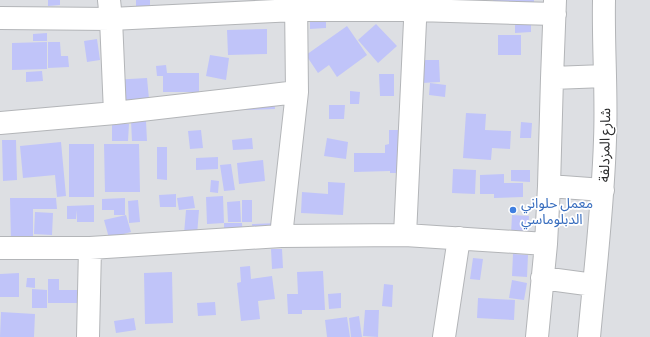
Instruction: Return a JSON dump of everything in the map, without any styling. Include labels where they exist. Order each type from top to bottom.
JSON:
[{"type":"street","name":"شارع المزدلفة","points":[[589,337],[603,190],[605,138],[604,0]]},
{"type":"street","points":[[281,236],[297,92],[296,5]]},
{"type":"street","points":[[0,18],[110,9],[296,5],[555,7],[546,244],[537,337]]},
{"type":"street","points":[[405,235],[416,5]]},
{"type":"street","points":[[110,9],[116,112]]},
{"type":"street","points":[[552,78],[605,76]]},
{"type":"street","points":[[0,123],[297,92]]},
{"type":"street","points":[[549,186],[603,190]]},
{"type":"street","points":[[0,248],[90,248],[281,236],[405,235],[546,244]]},
{"type":"street","points":[[444,337],[459,238]]},
{"type":"street","points":[[88,337],[90,248]]},
{"type":"street","points":[[542,278],[594,285]]},
{"type":"building","points":[[48,0],[60,0],[60,5],[48,6]]},
{"type":"building","points":[[136,0],[150,0],[150,7],[136,7]]},
{"type":"building","points":[[493,0],[534,0],[534,3],[493,3]]},
{"type":"building","points":[[310,17],[326,17],[326,28],[310,29]]},
{"type":"building","points":[[515,23],[531,23],[531,32],[515,33]]},
{"type":"building","points":[[376,24],[397,46],[378,63],[358,40]]},
{"type":"building","points":[[347,26],[367,55],[337,77],[329,65],[318,73],[306,55]]},
{"type":"building","points":[[267,29],[267,54],[228,55],[227,30]]},
{"type":"building","points":[[47,33],[47,41],[33,41],[33,34]]},
{"type":"building","points":[[498,35],[521,35],[521,55],[498,55]]},
{"type":"building","points":[[97,39],[100,60],[87,62],[84,41]]},
{"type":"building","points":[[47,42],[47,69],[12,70],[12,43]]},
{"type":"building","points":[[48,42],[60,42],[61,56],[68,56],[69,67],[48,68]]},
{"type":"building","points":[[210,55],[229,58],[226,80],[206,76]]},
{"type":"building","points":[[421,60],[439,60],[440,82],[422,83]]},
{"type":"building","points":[[166,65],[167,73],[199,73],[199,92],[163,92],[163,76],[157,76],[156,66]]},
{"type":"building","points":[[42,71],[43,81],[26,82],[26,72]]},
{"type":"building","points":[[379,74],[394,74],[394,96],[380,96]]},
{"type":"building","points":[[147,78],[149,99],[114,102],[112,80]]},
{"type":"building","points":[[430,83],[446,85],[445,97],[429,95]]},
{"type":"building","points":[[350,91],[360,92],[359,104],[350,104]]},
{"type":"building","points":[[245,99],[274,99],[275,109],[246,110]]},
{"type":"building","points":[[329,105],[345,105],[344,119],[329,119]]},
{"type":"building","points":[[466,113],[486,114],[485,130],[511,131],[510,149],[492,148],[491,160],[463,158]]},
{"type":"building","points":[[131,121],[146,121],[147,141],[132,141]]},
{"type":"building","points":[[521,122],[532,123],[531,138],[520,138]]},
{"type":"building","points":[[112,124],[129,124],[128,141],[112,141]]},
{"type":"building","points":[[201,130],[203,148],[190,149],[188,131]]},
{"type":"building","points":[[389,130],[401,130],[401,173],[390,173],[390,171],[354,172],[354,153],[385,153],[385,145],[389,144]]},
{"type":"building","points":[[252,138],[253,149],[233,150],[232,140]]},
{"type":"building","points":[[327,138],[348,142],[346,159],[324,156]]},
{"type":"building","points":[[2,140],[16,140],[17,180],[3,181]]},
{"type":"building","points":[[61,142],[66,196],[57,197],[55,175],[23,178],[20,146]]},
{"type":"building","points":[[69,144],[94,144],[94,197],[69,197]]},
{"type":"building","points":[[104,144],[139,144],[140,192],[105,192]]},
{"type":"building","points":[[157,147],[167,147],[167,180],[157,179]]},
{"type":"building","points":[[218,157],[218,169],[196,170],[196,158]]},
{"type":"building","points":[[263,160],[265,181],[239,184],[237,163]]},
{"type":"building","points":[[231,164],[235,190],[224,191],[220,165]]},
{"type":"building","points":[[453,169],[476,170],[475,194],[452,193]]},
{"type":"building","points":[[511,170],[530,170],[530,182],[511,181]]},
{"type":"building","points":[[504,174],[504,183],[523,183],[523,197],[494,198],[494,194],[480,194],[480,175]]},
{"type":"building","points":[[211,180],[219,181],[218,193],[210,192]]},
{"type":"building","points":[[328,182],[345,183],[343,215],[301,213],[302,192],[328,194]]},
{"type":"building","points":[[176,194],[176,207],[160,207],[159,195]]},
{"type":"building","points":[[193,196],[195,208],[179,210],[177,198]]},
{"type":"building","points":[[223,196],[224,223],[207,224],[206,197]]},
{"type":"building","points":[[10,198],[56,198],[57,209],[33,209],[33,241],[11,241]]},
{"type":"building","points":[[125,198],[125,215],[114,215],[114,210],[102,210],[102,199]]},
{"type":"building","points":[[138,200],[140,222],[129,223],[128,201]]},
{"type":"building","points":[[242,200],[252,200],[252,222],[242,222]]},
{"type":"building","points":[[240,201],[241,222],[228,222],[227,202]]},
{"type":"building","points":[[94,205],[94,222],[77,222],[77,210],[76,219],[67,219],[67,206]]},
{"type":"building","points":[[186,210],[199,210],[197,235],[184,234]]},
{"type":"building","points":[[35,212],[53,213],[52,235],[34,234]]},
{"type":"building","points":[[126,215],[131,232],[109,238],[104,220]]},
{"type":"building","points":[[512,215],[529,216],[528,235],[511,234]]},
{"type":"building","points":[[224,223],[242,223],[243,237],[224,237]]},
{"type":"building","points":[[277,223],[253,234],[252,224]]},
{"type":"building","points":[[271,249],[282,249],[283,268],[272,269]]},
{"type":"building","points":[[513,254],[528,255],[527,277],[512,276]]},
{"type":"building","points":[[473,258],[483,259],[480,280],[470,279]]},
{"type":"building","points":[[250,266],[251,279],[272,276],[275,299],[258,301],[260,319],[241,321],[237,283],[241,282],[240,267]]},
{"type":"building","points":[[323,271],[325,310],[302,310],[302,314],[288,314],[287,294],[298,294],[297,272]]},
{"type":"building","points":[[172,272],[173,323],[145,324],[144,273]]},
{"type":"building","points":[[19,273],[19,297],[0,297],[0,274]]},
{"type":"building","points":[[27,278],[35,278],[35,288],[26,287]]},
{"type":"building","points":[[48,279],[59,279],[59,290],[77,290],[77,303],[48,303]]},
{"type":"building","points":[[512,280],[527,283],[524,300],[509,298]]},
{"type":"building","points":[[384,284],[393,285],[392,307],[382,306]]},
{"type":"building","points":[[32,289],[47,290],[47,308],[32,308]]},
{"type":"building","points":[[341,293],[341,308],[329,309],[328,294]]},
{"type":"building","points":[[478,298],[515,300],[514,320],[477,318]]},
{"type":"building","points":[[215,302],[216,315],[198,316],[197,303]]},
{"type":"building","points":[[365,310],[379,310],[378,337],[363,336]]},
{"type":"building","points":[[1,312],[35,314],[34,337],[0,337]]},
{"type":"building","points":[[359,316],[362,337],[351,337],[349,318]]},
{"type":"building","points":[[347,317],[350,337],[327,337],[325,320]]},
{"type":"building","points":[[134,318],[136,330],[116,333],[114,321]]},
{"type":"place","name":"معمل حلواني الدبلوماسي","points":[[513,210]]}]
